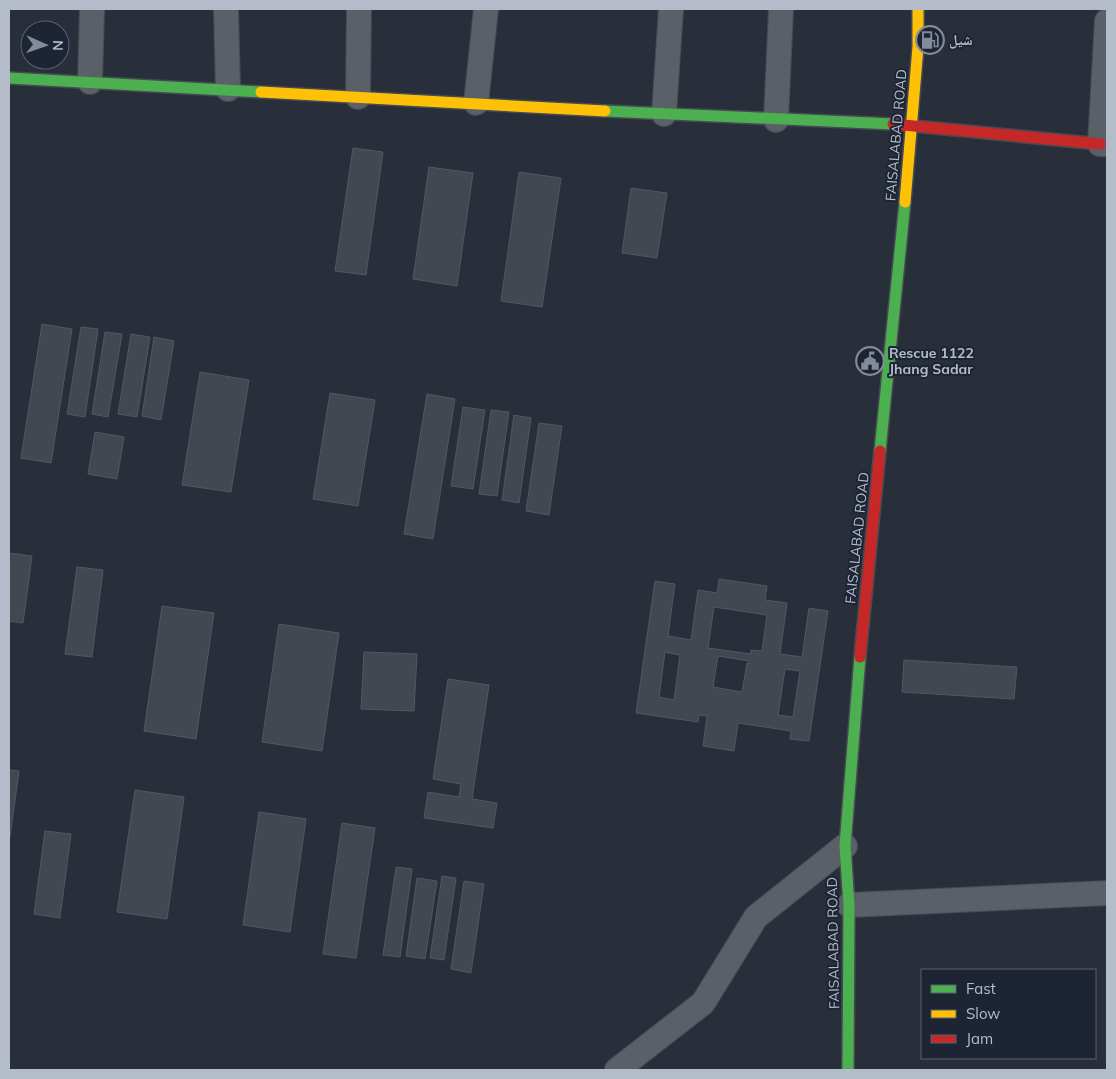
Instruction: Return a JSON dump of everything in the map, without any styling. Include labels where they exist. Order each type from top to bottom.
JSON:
[{"type":"street","points":[[90,82],[92,9]]},
{"type":"street","points":[[226,9],[228,89]]},
{"type":"street","points":[[358,97],[359,9]]},
{"type":"street","points":[[476,103],[486,9]]},
{"type":"street","points":[[664,114],[671,9]]},
{"type":"street","points":[[776,120],[782,9]]},
{"type":"street","name":"FAISALABAD ROAD","points":[[848,1070],[849,905],[845,846],[857,694],[912,125],[918,47],[918,9]]},
{"type":"street","points":[[9,78],[776,120],[912,125],[1103,144],[1107,21]]},
{"type":"street","points":[[617,1070],[703,1003],[756,917],[845,846]]},
{"type":"street","points":[[849,905],[1107,893]]},
{"type":"building","points":[[353,148],[383,152],[366,275],[335,271]]},
{"type":"building","points":[[429,167],[473,173],[457,286],[413,279]]},
{"type":"building","points":[[519,172],[561,178],[542,307],[501,301]]},
{"type":"building","points":[[631,188],[667,193],[657,258],[622,253]]},
{"type":"building","points":[[42,324],[72,329],[51,463],[21,458]]},
{"type":"building","points":[[81,327],[98,329],[85,417],[67,414]]},
{"type":"building","points":[[105,332],[122,334],[108,417],[92,414]]},
{"type":"building","points":[[131,334],[150,337],[137,417],[118,414]]},
{"type":"building","points":[[154,337],[174,341],[161,420],[142,416]]},
{"type":"building","points":[[200,372],[249,380],[231,492],[182,485]]},
{"type":"building","points":[[330,393],[375,400],[358,506],[313,499]]},
{"type":"building","points":[[427,394],[455,399],[433,539],[404,534]]},
{"type":"building","points":[[463,407],[485,410],[473,489],[451,486]]},
{"type":"building","points":[[491,410],[509,412],[497,496],[479,494]]},
{"type":"building","points":[[514,415],[531,418],[519,503],[502,500]]},
{"type":"building","points":[[539,423],[562,426],[549,515],[526,511]]},
{"type":"building","points":[[95,432],[124,437],[117,479],[88,474]]},
{"type":"building","points":[[9,553],[32,556],[23,623],[9,621]]},
{"type":"building","points":[[77,567],[103,570],[92,657],[65,654]]},
{"type":"building","points":[[719,579],[767,586],[765,600],[787,603],[780,654],[802,657],[809,608],[828,611],[809,741],[790,739],[791,731],[738,723],[734,751],[703,746],[707,716],[699,715],[698,722],[636,713],[655,581],[675,584],[668,636],[691,640],[698,590],[717,593]],"holes":[[[714,607],[767,615],[762,651],[751,650],[751,654],[708,648]],[[665,652],[680,655],[674,700],[659,697]],[[718,656],[749,661],[749,664],[747,663],[742,692],[713,687]],[[785,669],[800,671],[793,717],[778,715]]]},
{"type":"building","points":[[162,606],[214,613],[196,739],[144,731]]},
{"type":"building","points":[[279,624],[339,633],[322,751],[262,742]]},
{"type":"building","points":[[364,652],[417,654],[414,711],[361,709]]},
{"type":"building","points":[[904,660],[1017,667],[1014,699],[902,692]]},
{"type":"building","points":[[448,679],[489,685],[472,799],[497,803],[493,828],[424,818],[428,792],[459,797],[461,784],[433,779]]},
{"type":"building","points":[[9,770],[19,771],[10,837],[9,837]]},
{"type":"building","points":[[135,790],[184,797],[167,919],[117,912]]},
{"type":"building","points":[[259,812],[306,819],[290,932],[243,925]]},
{"type":"building","points":[[342,823],[375,828],[356,958],[323,954]]},
{"type":"building","points":[[45,831],[71,834],[60,918],[34,914]]},
{"type":"building","points":[[396,867],[412,869],[400,957],[383,955]]},
{"type":"building","points":[[442,876],[456,878],[444,960],[430,958]]},
{"type":"building","points":[[417,878],[437,881],[425,959],[406,956]]},
{"type":"building","points":[[464,881],[484,884],[471,973],[451,969]]},
{"type":"traffic: fast","points":[[9,78],[261,92]]},
{"type":"traffic: fast","points":[[605,111],[893,124]]},
{"type":"traffic: fast","points":[[880,451],[905,202]]},
{"type":"traffic: fast","points":[[848,1070],[849,905],[845,846],[860,657]]},
{"type":"traffic: slow","points":[[905,202],[918,47],[918,9]]},
{"type":"traffic: slow","points":[[261,92],[605,111]]},
{"type":"traffic: jam","points":[[893,124],[1100,144]]},
{"type":"traffic: jam","points":[[860,657],[880,451]]},
{"type":"place","name":"شیل","points":[[930,40]]},
{"type":"place","name":"Rescue 1122 Jhang Sadar","points":[[870,361]]}]
